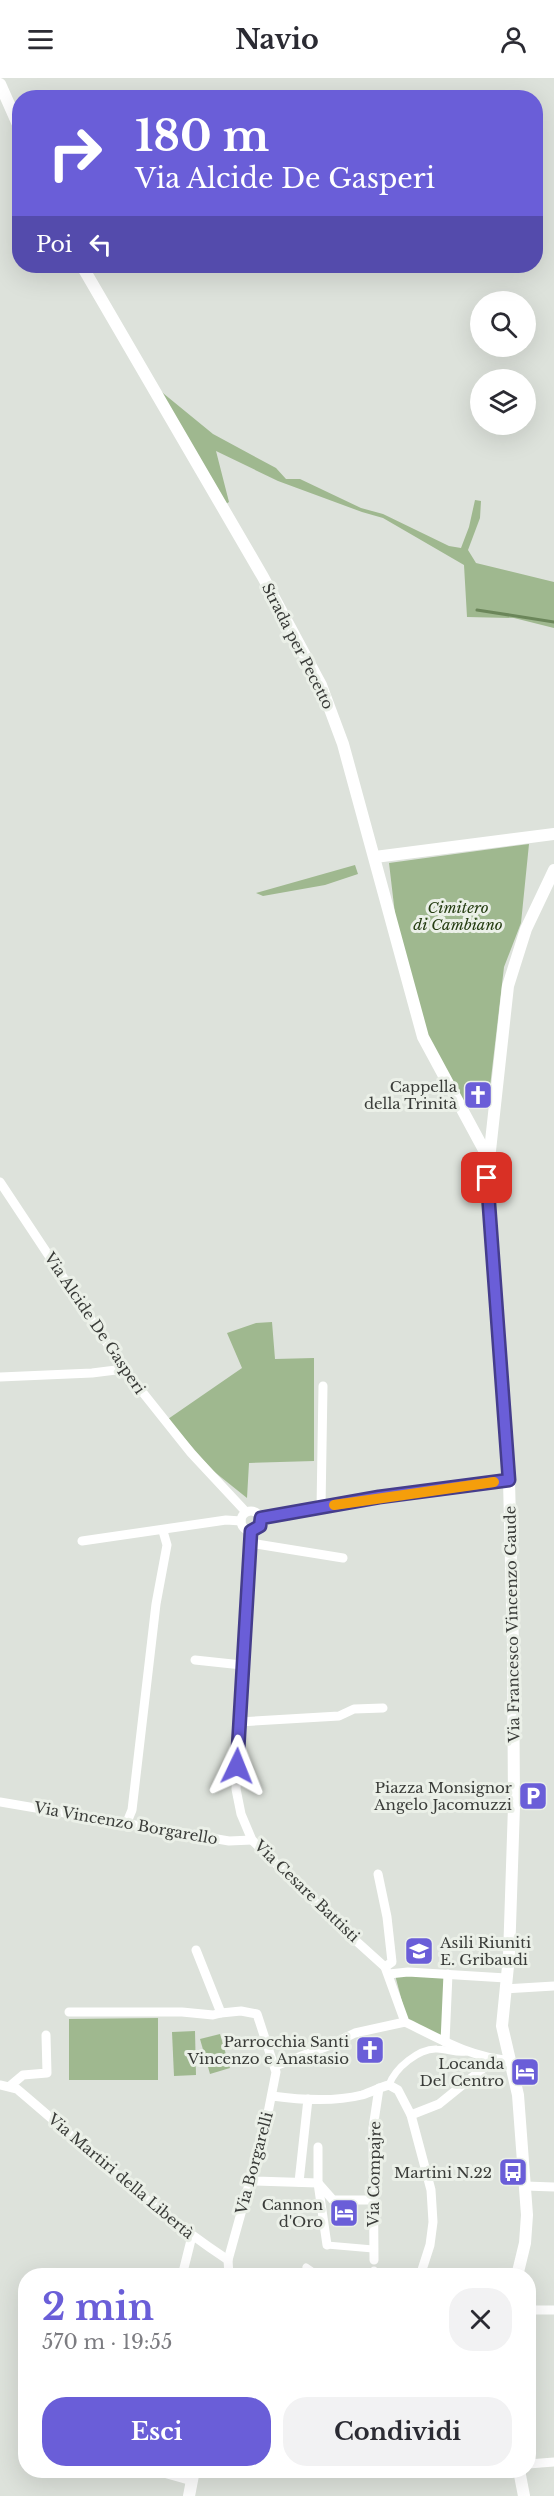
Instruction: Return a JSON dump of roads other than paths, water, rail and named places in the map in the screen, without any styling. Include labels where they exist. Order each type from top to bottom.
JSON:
[{"type":"street","points":[[3,78],[7,97]]},
{"type":"street","points":[[0,84],[12,109]]},
{"type":"street","name":"Strada per Pecetto","points":[[86,273],[263,577],[321,685],[342,744],[375,857],[379,880],[423,1037],[484,1150],[489,1153]]},
{"type":"street","points":[[375,857],[554,834]]},
{"type":"street","name":"Via Francesco Vincenzo Gaude","points":[[519,2268],[525,2243],[527,2215],[525,2186],[518,2096],[502,2034],[511,1906],[514,1739],[509,1480],[487,1178],[508,986],[526,929],[554,870]]},
{"type":"street","name":"Via Alcide De Gasperi","points":[[0,1182],[124,1369],[244,1516]]},
{"type":"street","points":[[0,1377],[92,1373],[124,1369]]},
{"type":"street","points":[[321,1508],[323,1386]]},
{"type":"street","points":[[261,1518],[379,1497],[509,1480]]},
{"type":"street","points":[[82,1542],[226,1520],[254,1511],[261,1518]]},
{"type":"street","points":[[244,1516],[245,1528],[251,1531],[260,1526],[261,1518]]},
{"type":"street","points":[[128,1822],[132,1810],[156,1604],[167,1545],[163,1531]]},
{"type":"street","name":"Via Cesare Battisti","points":[[251,1531],[236,1789],[241,1814],[252,1840],[387,1970],[405,2022]]},
{"type":"street","points":[[250,1543],[343,1558]]},
{"type":"street","points":[[195,1660],[243,1665]]},
{"type":"street","points":[[239,1722],[339,1716],[354,1709],[383,1708]]},
{"type":"street","name":"Via Vincenzo Borgarello","points":[[0,1802],[230,1841],[252,1840]]},
{"type":"street","points":[[378,1874],[387,1917],[392,1962],[387,1970],[448,1974],[506,1984],[554,1986]]},
{"type":"street","points":[[196,1950],[221,2013]]},
{"type":"street","points":[[446,2042],[448,1974]]},
{"type":"street","points":[[69,2012],[182,2012],[213,2015],[241,2012],[257,2014],[275,2066],[356,2033],[405,2022],[467,2051],[490,2059],[508,2060]]},
{"type":"street","points":[[5,2086],[23,2076],[47,2073],[46,2036]]},
{"type":"street","points":[[389,2085],[393,2076],[424,2051],[438,2049],[463,2053],[467,2051]]},
{"type":"street","points":[[411,2115],[439,2104],[486,2066],[490,2059]]},
{"type":"street","name":"Via Borgarelli","points":[[228,2259],[241,2209],[252,2179],[272,2096],[275,2066]]},
{"type":"street","points":[[272,2096],[308,2099],[364,2094],[389,2085],[398,2090],[411,2115],[431,2190],[434,2222],[423,2268]]},
{"type":"street","name":"Via Martiri della Libertà","points":[[5,2086],[17,2089],[192,2236],[228,2259]]},
{"type":"street","name":"Via Compajre","points":[[374,2267],[373,2128],[379,2088]]},
{"type":"street","points":[[298,2182],[308,2099]]},
{"type":"street","points":[[318,2147],[318,2183],[327,2245],[373,2249]]},
{"type":"street","points":[[252,2179],[255,2181],[318,2183],[333,2200],[372,2200]]},
{"type":"street","points":[[525,2186],[554,2187]]},
{"type":"street","points":[[184,2268],[192,2236]]},
{"type":"street","points":[[228,2259],[229,2268]]},
{"type":"street","points":[[536,2310],[554,2310]]},
{"type":"street","points":[[536,2463],[554,2462]]},
{"type":"street","points":[[189,2496],[193,2478]]},
{"type":"street","points":[[521,2478],[524,2496]]},
{"type":"waterway","points":[[477,610],[554,622]]},
{"type":"place","name":"Cappella della Trinità","points":[[478,1095]]},
{"type":"place","name":"Piazza Monsignor Angelo Jacomuzzi","points":[[533,1796]]},
{"type":"place","name":"Asili Riuniti E. Gribaudi","points":[[419,1951]]},
{"type":"place","name":"Parrocchia Santi Vincenzo e Anastasio","points":[[370,2050]]},
{"type":"place","name":"Locanda Del Centro","points":[[525,2072]]},
{"type":"place","name":"Martini N.22","points":[[513,2172]]},
{"type":"place","name":"Cannon d'Oro","points":[[344,2213]]},
{"type":"park label","name":"Cimitero di Cambiano","points":[[458,916]]}]
